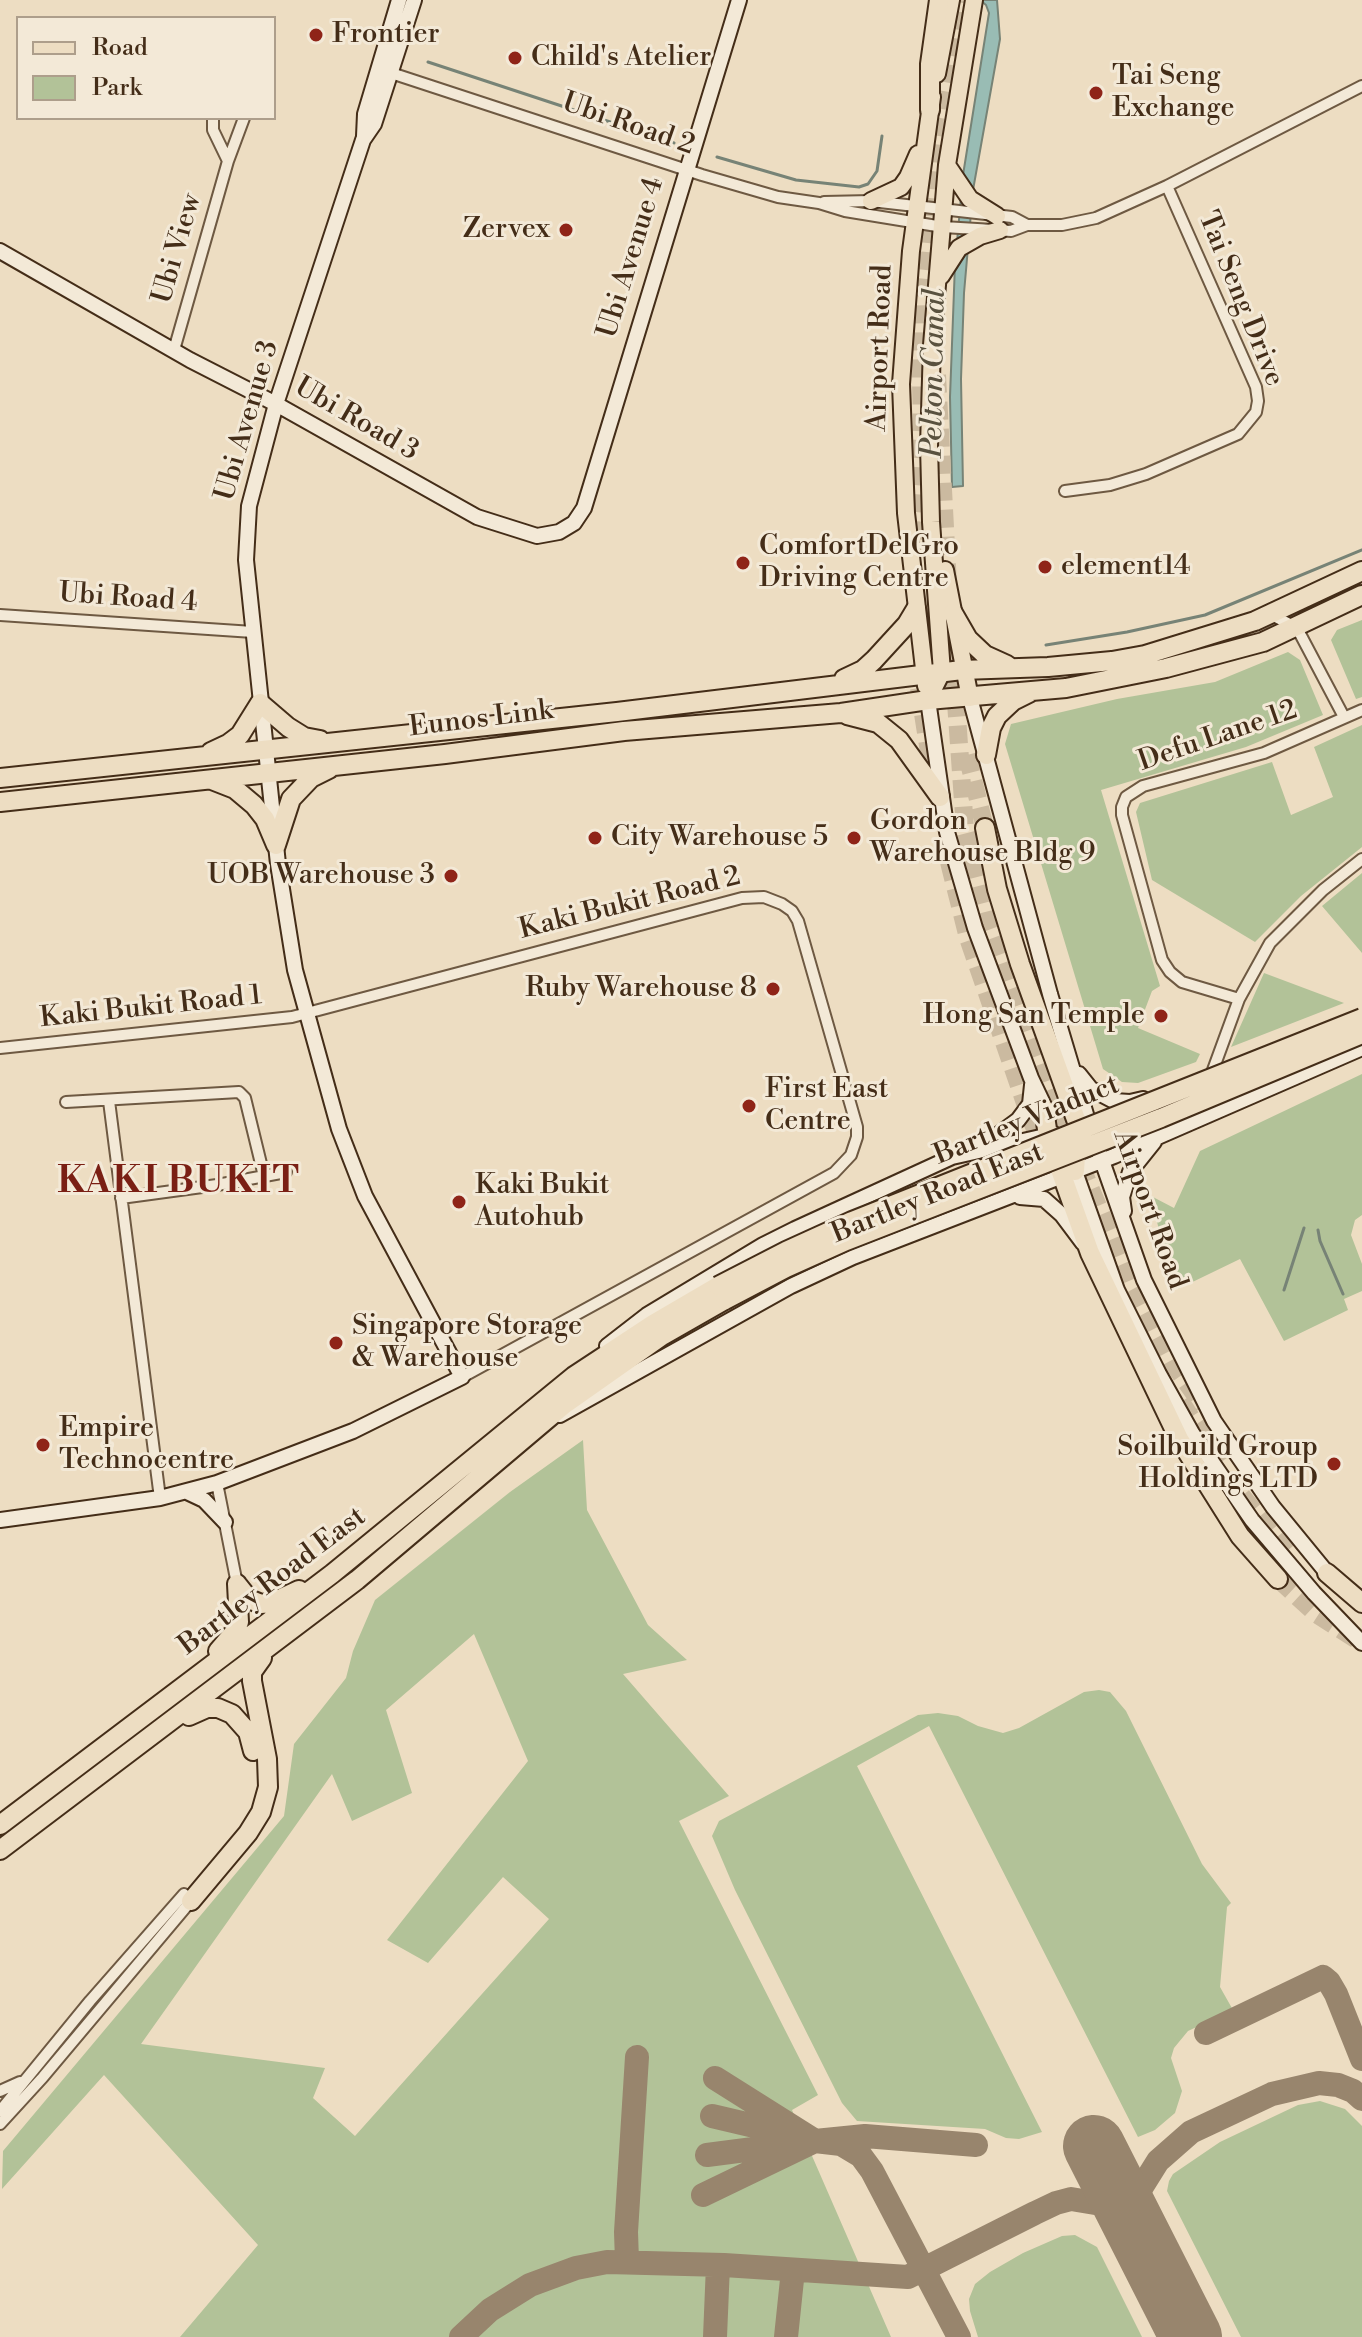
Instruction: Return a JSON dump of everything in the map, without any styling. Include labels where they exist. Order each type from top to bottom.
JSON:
[{"type":"highway","points":[[930,110],[930,64],[939,0]]},
{"type":"highway","name":"Eunos Link","points":[[0,778],[335,743],[962,670],[1069,666],[1145,655],[1272,615],[1362,571]]},
{"type":"highway","name":"Eunos Link","points":[[0,802],[624,731],[841,713],[928,700],[1031,692],[1107,681],[1263,642],[1362,595]]},
{"type":"highway","points":[[1306,599],[1312,609],[1324,614]]},
{"type":"highway","points":[[823,687],[863,670],[892,643],[916,609]]},
{"type":"highway","points":[[953,613],[968,639],[985,655],[1012,667]]},
{"type":"highway","points":[[986,755],[991,728],[997,716],[1013,701],[1031,692]]},
{"type":"highway","points":[[202,756],[240,735],[260,703],[278,720],[304,737],[335,743]]},
{"type":"highway","points":[[841,713],[878,723],[899,740],[940,797]]},
{"type":"highway","points":[[276,845],[285,811],[294,795],[311,778],[339,765]]},
{"type":"highway","points":[[210,779],[247,798],[265,819],[276,845]]},
{"type":"highway","points":[[985,828],[997,889],[1020,964],[1083,1123],[1069,1173]]},
{"type":"highway","name":"Bartley Viaduct","points":[[721,1293],[786,1251],[852,1221],[1362,1018]]},
{"type":"highway","name":"Bartley Viaduct","points":[[721,1293],[1161,1118],[1362,1034]]},
{"type":"highway","points":[[1044,1109],[1069,1173],[1090,1253],[1179,1439],[1240,1536],[1278,1579]]},
{"type":"highway","name":"Bartley Road East","points":[[0,1825],[332,1574],[574,1376],[653,1324],[721,1293]]},
{"type":"highway","name":"Bartley Road East","points":[[0,1850],[420,1530],[548,1419],[608,1372],[721,1293]]},
{"type":"highway","points":[[1327,1573],[1362,1603]]},
{"type":"highway","points":[[237,1584],[249,1599],[261,1604],[271,1603],[332,1574]]},
{"type":"highway","points":[[198,1675],[235,1631],[240,1613],[237,1584]]},
{"type":"highway","points":[[188,1897],[248,1833],[261,1812],[268,1787],[267,1759],[252,1672],[270,1647]]},
{"type":"highway","points":[[162,1728],[207,1708],[218,1708],[232,1714],[248,1732],[257,1768],[255,1793],[239,1828],[188,1897]]},
{"type":"main road","name":"Ubi Avenue 3","points":[[385,71],[399,0]]},
{"type":"main road","name":"Ubi Avenue 3","points":[[414,0],[365,114],[363,140],[276,404],[255,479],[248,519],[246,560],[287,933],[306,1013],[339,1129],[365,1196],[462,1377]]},
{"type":"main road","name":"Ubi Avenue 4","points":[[568,527],[579,518],[584,508],[739,0]]},
{"type":"main road","name":"Airport Road","points":[[933,674],[916,609],[906,513],[901,384],[915,214],[930,110],[951,0]]},
{"type":"main road","name":"Airport Road","points":[[974,0],[947,165],[932,345],[929,446],[933,674],[928,700],[947,832],[975,928],[1044,1109]]},
{"type":"main road","points":[[871,201],[901,187],[926,137]]},
{"type":"main road","points":[[938,281],[959,248],[998,223],[970,199],[947,165]]},
{"type":"main road","name":"Ubi Road 3","points":[[0,251],[477,517],[537,536],[568,527]]},
{"type":"main road","name":"Airport Road","points":[[929,446],[940,510],[946,585],[962,670],[1073,1068],[1083,1123],[1102,1161],[1144,1280],[1214,1421],[1263,1493],[1362,1612]]},
{"type":"main road","points":[[1073,1068],[1091,1089],[1120,1102],[1142,1100],[1219,1063],[1362,1009]]},
{"type":"main road","name":"Bartley Road East","points":[[548,1419],[567,1413],[791,1286],[853,1257],[1102,1161],[1362,1048]]},
{"type":"main road","points":[[952,1157],[995,1137],[1018,1120],[1030,1104],[1031,1078]]},
{"type":"main road","name":"Bartley Road East","points":[[574,1376],[614,1339],[647,1315],[763,1245],[888,1184],[952,1157],[1053,1134],[1083,1123]]},
{"type":"main road","points":[[1128,1237],[1122,1197],[1130,1172],[1157,1138]]},
{"type":"main road","name":"Airport Road","points":[[1069,1173],[1117,1290],[1192,1433],[1252,1520],[1314,1593],[1362,1643]]},
{"type":"main road","points":[[1008,1198],[1044,1199],[1062,1215],[1090,1253]]},
{"type":"main road","points":[[0,1520],[160,1498],[217,1483],[311,1449],[462,1377]]},
{"type":"main road","points":[[187,1492],[204,1500],[225,1522]]},
{"type":"main road","points":[[1252,1520],[1252,1513],[1263,1493]]},
{"type":"street","name":"Ubi Road 2","points":[[385,71],[778,197],[819,203],[845,211],[915,214],[944,219]]},
{"type":"street","points":[[944,219],[998,223],[1011,231],[1027,225],[1079,223],[1117,210],[1167,186],[1362,86]]},
{"type":"street","points":[[213,120],[213,130],[228,161]]},
{"type":"street","name":"Ubi View","points":[[174,350],[228,161],[243,120]]},
{"type":"street","name":"Tai Seng Drive","points":[[1065,491],[1110,485],[1146,474],[1238,434],[1256,412],[1256,387],[1167,186]]},
{"type":"street","name":"Ubi Road 2","points":[[819,203],[871,201],[944,219]]},
{"type":"street","points":[[944,219],[998,223]]},
{"type":"street","name":"Ubi Road 4","points":[[0,615],[253,632]]},
{"type":"street","points":[[1272,615],[1297,628]]},
{"type":"street","name":"Defu Lane 12","points":[[1297,628],[1344,717]]},
{"type":"street","name":"Defu Lane 12","points":[[1239,999],[1182,982],[1162,960],[1122,807],[1130,792],[1143,786],[1264,753],[1362,710]]},
{"type":"street","points":[[1219,1063],[1239,999],[1270,943],[1323,890],[1362,859]]},
{"type":"street","name":"Kaki Bukit Road 2","points":[[306,1013],[742,898],[764,897],[782,904],[792,911],[798,921],[857,1127],[851,1155],[834,1173],[462,1377]]},
{"type":"street","name":"Kaki Bukit Road 1","points":[[0,1048],[306,1013]]},
{"type":"street","points":[[66,1102],[239,1092],[245,1098],[264,1176]]},
{"type":"street","points":[[109,1101],[160,1498]]},
{"type":"street","points":[[121,1198],[286,1172]]},
{"type":"street","points":[[217,1483],[237,1584]]},
{"type":"street","points":[[1,2118],[25,2080],[188,1897]]},
{"type":"street","points":[[1,2118],[43,2077],[188,1897]]},
{"type":"street","points":[[0,2091],[25,2080]]},
{"type":"green space","points":[[1362,620],[1362,697],[1356,699],[1331,640],[1337,630]]},
{"type":"green space","points":[[1288,652],[1300,660],[1323,715],[1246,747],[1101,790],[1160,986],[1152,991],[1138,1028],[1200,1054],[1196,1062],[1138,1083],[1122,1082],[1103,1069],[1005,744],[1011,724],[1117,699],[1215,682]]},
{"type":"green space","points":[[1362,725],[1362,847],[1301,896],[1255,942],[1152,880],[1136,812],[1140,803],[1272,762],[1291,815],[1333,797],[1314,747]]},
{"type":"green space","points":[[1362,873],[1362,953],[1322,906]]},
{"type":"green space","points":[[1264,973],[1344,1003],[1231,1047]]},
{"type":"green space","points":[[1362,1074],[1362,1215],[1355,1220],[1351,1235],[1362,1264],[1362,1291],[1344,1299],[1348,1310],[1284,1341],[1240,1259],[1178,1289],[1162,1243],[1151,1196],[1174,1208],[1200,1151]]},
{"type":"green space","points":[[583,1440],[587,1510],[648,1625],[687,1660],[623,1674],[729,1796],[679,1821],[818,2095],[792,2110],[891,2337],[180,2337],[258,2245],[104,2075],[2,2189],[3,2151],[284,1816],[294,1744],[346,1678],[353,1651],[375,1600],[510,1492]],"holes":[[[474,1634],[528,1761],[387,1940],[428,1963],[503,1877],[549,1919],[355,2136],[313,2098],[325,2068],[141,2044],[332,1774],[352,1821],[412,1793],[386,1710]]]},
{"type":"green space","points":[[1084,1692],[1110,1692],[1126,1711],[1202,1864],[1231,1903],[1227,1907],[1220,1987],[1233,2010],[1188,2031],[1174,2048],[1171,2058],[1182,2091],[1175,2113],[1155,2130],[1138,2137],[929,1726],[857,1766],[1042,2132],[1019,2139],[1006,2138],[985,2129],[857,2121],[842,2103],[735,1890],[712,1836],[719,1821],[918,1715],[938,1713],[958,1716],[1003,1733],[1019,1728]]},
{"type":"green space","points":[[1320,2101],[1345,2109],[1362,2126],[1362,2337],[1241,2337],[1167,2191],[1169,2181],[1173,2174],[1220,2142],[1298,2105]]},
{"type":"green space","points":[[1075,2235],[1097,2247],[1142,2337],[978,2337],[969,2299],[975,2284],[1023,2253],[1062,2236]]},
{"type":"water","points":[[980,0],[997,0],[1000,39],[973,190],[964,293],[961,379],[963,486],[952,487],[950,397],[955,264],[963,175],[989,13]]},
{"type":"waterway","points":[[428,62],[674,143]]},
{"type":"waterway","points":[[717,157],[796,180],[859,187],[868,184],[877,171],[882,136]]},
{"type":"waterway","points":[[1046,645],[1205,615],[1362,550]]},
{"type":"waterway","points":[[1284,1290],[1304,1228]]},
{"type":"waterway","points":[[1318,1230],[1343,1294]]},
{"type":"taxiway","points":[[1206,2033],[1323,1977],[1336,1994],[1362,2059]]},
{"type":"taxiway","points":[[627,2261],[626,2232],[637,2057]]},
{"type":"taxiway","points":[[715,2078],[815,2141]]},
{"type":"taxiway","points":[[1141,2236],[1134,2206],[1138,2193],[1158,2161],[1191,2132],[1272,2094],[1319,2083],[1338,2085],[1362,2099]]},
{"type":"taxiway","points":[[712,2116],[797,2136]]},
{"type":"taxiway","points":[[959,2337],[872,2171],[861,2156],[841,2144],[815,2141],[865,2136],[976,2145]]},
{"type":"taxiway","points":[[703,2195],[815,2141]]},
{"type":"taxiway","points":[[707,2155],[792,2144]]},
{"type":"taxiway","points":[[461,2337],[490,2310],[530,2285],[576,2268],[607,2262],[724,2265],[908,2277],[1035,2213],[1071,2199],[1112,2209],[1141,2238]]},
{"type":"taxiway","points":[[715,2337],[718,2265]]},
{"type":"taxiway","points":[[786,2337],[793,2270]]},
{"type":"runway","points":[[1094,2146],[1191,2337]]},
{"type":"tunnel","points":[[913,539],[922,429],[919,292],[934,143],[960,0]]},
{"type":"tunnel","points":[[937,375],[948,585]]},
{"type":"tunnel","points":[[950,618],[965,829],[990,927],[1051,1095],[1130,1282],[1174,1365],[1203,1406]]},
{"type":"tunnel","points":[[919,688],[933,778]]},
{"type":"tunnel","points":[[967,755],[985,828]]},
{"type":"tunnel","points":[[949,862],[968,938],[1044,1152]]},
{"type":"tunnel","points":[[1181,1402],[1222,1465]]},
{"type":"tunnel","points":[[1242,1496],[1287,1551]]},
{"type":"tunnel","points":[[1278,1579],[1316,1614],[1360,1642]]},
{"type":"place","name":"Frontier","points":[[316,35]]},
{"type":"place","name":"Child's Atelier","points":[[515,58]]},
{"type":"place","name":"Tai Seng Exchange","points":[[1096,93]]},
{"type":"place","name":"Zervex","points":[[566,230]]},
{"type":"place","name":"ComfortDelGro Driving Centre","points":[[743,563]]},
{"type":"place","name":"element14","points":[[1045,567]]},
{"type":"place","name":"City Warehouse 5","points":[[595,838]]},
{"type":"place","name":"Gordon Warehouse Bldg 9","points":[[854,838]]},
{"type":"place","name":"UOB Warehouse 3","points":[[451,876]]},
{"type":"place","name":"Ruby Warehouse 8","points":[[773,989]]},
{"type":"place","name":"Hong San Temple","points":[[1161,1016]]},
{"type":"place","name":"First East Centre","points":[[749,1106]]},
{"type":"place","name":"Kaki Bukit Autohub","points":[[459,1202]]},
{"type":"place","name":"Singapore Storage & Warehouse","points":[[336,1343]]},
{"type":"place","name":"Empire Technocentre","points":[[43,1445]]},
{"type":"place","name":"Soilbuild Group Holdings LTD","points":[[1334,1464]]},
{"type":"district","name":"KAKI BUKIT","points":[[179,1183]]},
{"type":"water label","name":"Pelton Canal","points":[[935,373]]}]
